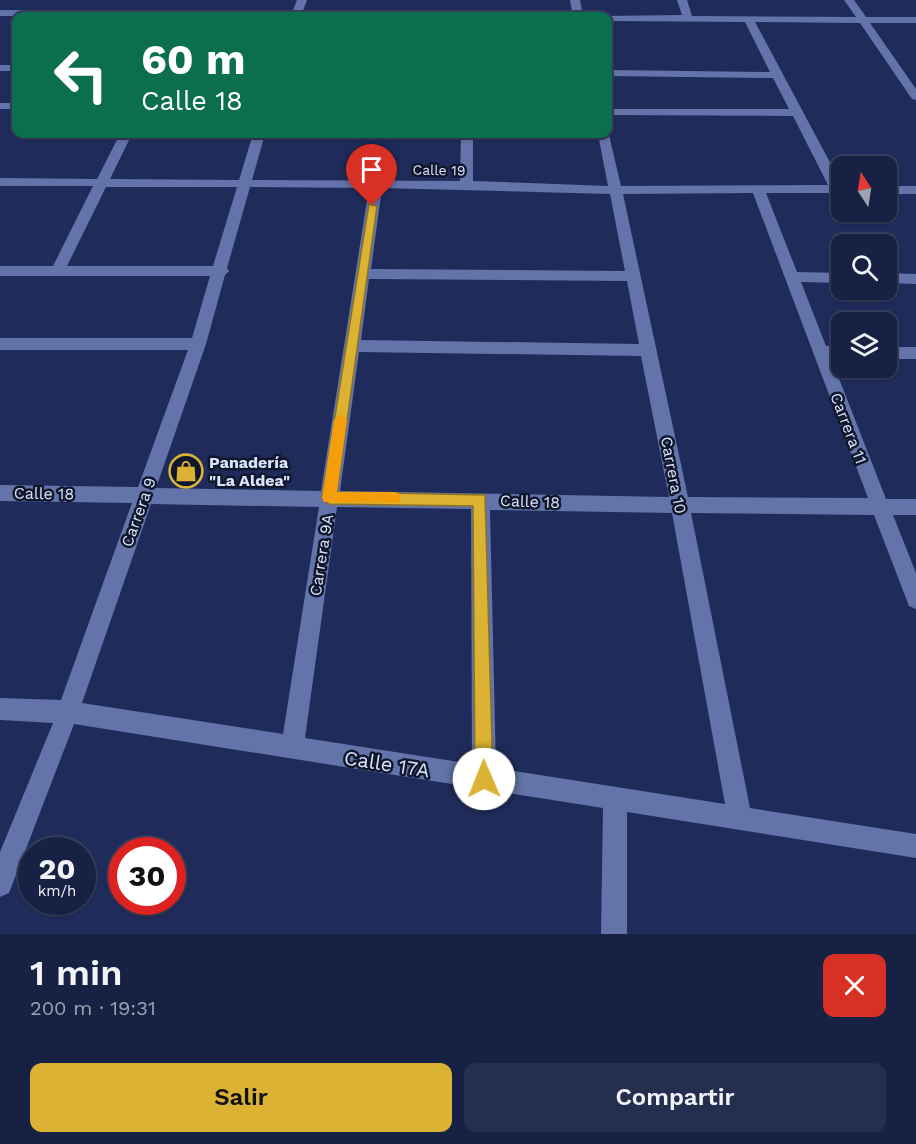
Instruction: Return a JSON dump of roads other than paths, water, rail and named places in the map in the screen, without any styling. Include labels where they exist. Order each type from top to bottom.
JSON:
[{"type":"street","points":[[97,12],[108,0]]},
{"type":"street","points":[[682,0],[688,19]]},
{"type":"street","points":[[849,0],[916,97]]},
{"type":"street","points":[[612,18],[916,20]]},
{"type":"street","points":[[749,20],[795,113],[831,175]]},
{"type":"street","points":[[612,73],[776,75]]},
{"type":"street","points":[[612,112],[795,113]]},
{"type":"street","points":[[58,270],[124,138]]},
{"type":"street","name":"Carrera 9","points":[[0,884],[68,712],[198,344],[222,271],[258,138]]},
{"type":"street","points":[[466,185],[467,138]]},
{"type":"street","name":"Carrera 10","points":[[605,138],[680,505],[740,818]]},
{"type":"street","name":"Calle 19","points":[[0,182],[466,185],[616,190],[831,189]]},
{"type":"street","name":"Carrera 9A","points":[[292,749],[376,184]]},
{"type":"street","name":"Carrera 11","points":[[758,190],[916,599]]},
{"type":"street","points":[[897,190],[916,190]]},
{"type":"street","points":[[0,271],[222,271]]},
{"type":"street","points":[[362,274],[632,276]]},
{"type":"street","points":[[793,277],[831,278]]},
{"type":"street","points":[[897,278],[916,279]]},
{"type":"street","points":[[0,344],[198,344]]},
{"type":"street","points":[[352,346],[649,350]]},
{"type":"street","points":[[820,352],[831,352]]},
{"type":"street","points":[[897,353],[916,353]]},
{"type":"street","name":"Calle 18","points":[[0,493],[916,507]]},
{"type":"street","points":[[480,500],[484,779]]},
{"type":"street","name":"Calle 17A","points":[[0,709],[68,712],[916,846]]},
{"type":"street","points":[[614,934],[615,800]]},
{"type":"place","name":"Panadería \"La Aldea\"","points":[[186,471]]}]
